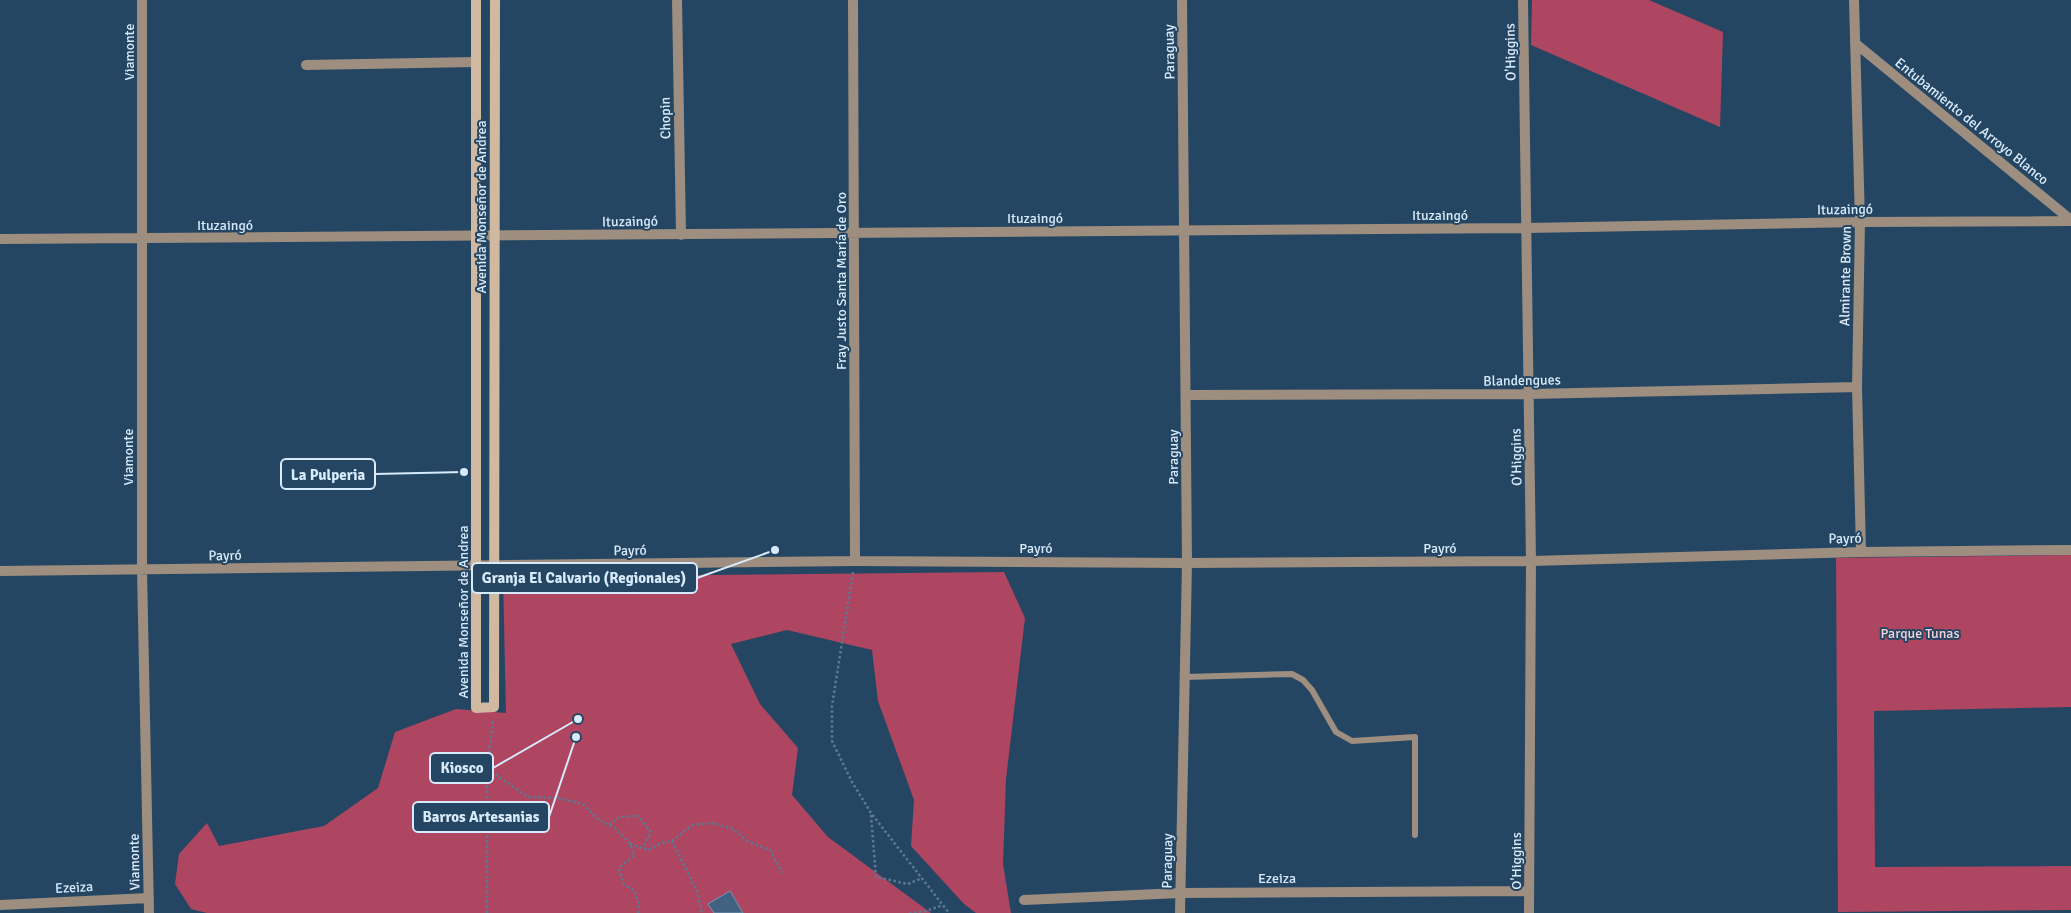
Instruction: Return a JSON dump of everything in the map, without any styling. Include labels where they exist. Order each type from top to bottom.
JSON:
[{"type":"street","name":"Viamonte","points":[[142,0],[142,570],[149,913]]},
{"type":"street","name":"Avenida Monseñor de Andrea","points":[[476,0],[476,708],[494,707],[495,0]]},
{"type":"street","name":"Chopin","points":[[677,0],[681,235]]},
{"type":"street","name":"Fray Justo Santa María de Oro","points":[[853,0],[855,561]]},
{"type":"street","name":"Paraguay","points":[[1180,913],[1188,563],[1182,0]]},
{"type":"street","name":"O'Higgins","points":[[1523,0],[1531,561],[1529,913]]},
{"type":"street","name":"Almirante Brown","points":[[1854,0],[1860,222],[1858,387],[1860,552]]},
{"type":"street","name":"Entubamiento del Arroyo Blanco","points":[[1855,43],[2071,221]]},
{"type":"street","points":[[306,65],[476,62]]},
{"type":"street","name":"Ituzaingó","points":[[0,239],[495,237],[2071,221]]},
{"type":"street","name":"Blandengues","points":[[1186,395],[1529,394],[1858,387]]},
{"type":"street","name":"Payró","points":[[0,571],[855,561],[1188,563],[1531,561],[1860,552],[2071,550]]},
{"type":"street","name":"Ezeiza","points":[[1024,900],[1180,892],[1529,891]]},
{"type":"street","name":"Ezeiza","points":[[0,905],[149,898]]},
{"type":"lane","points":[[1185,677],[1292,674],[1303,680],[1312,690],[1336,732],[1352,740],[1415,737],[1415,835]]},
{"type":"path","points":[[855,561],[832,706],[832,741],[852,782],[871,813],[949,913]]},
{"type":"path","points":[[487,913],[487,769],[494,707]]},
{"type":"path","points":[[487,769],[528,797],[558,798],[584,804],[599,820],[615,828],[630,844],[634,855],[620,868],[624,885],[634,890],[638,904],[638,913]]},
{"type":"path","points":[[871,813],[876,877],[908,884],[922,878]]},
{"type":"path","points":[[608,825],[619,817],[638,816],[651,832],[643,848]]},
{"type":"path","points":[[630,844],[649,850],[661,843],[672,841],[692,825],[713,823],[734,830],[749,842],[770,850],[782,873]]},
{"type":"path","points":[[672,841],[697,891],[702,913]]},
{"type":"path","points":[[909,913],[926,911],[943,905]]},
{"type":"green space","points":[[1532,0],[1649,0],[1723,32],[1720,127],[1531,45]]},
{"type":"green space","name":"Parque Tunas","points":[[2071,555],[2071,707],[1874,711],[1875,867],[2071,866],[2071,910],[1838,912],[1836,558]]},
{"type":"green space","points":[[1004,572],[1025,618],[1006,779],[1003,864],[1011,913],[976,913],[964,904],[911,846],[914,800],[878,701],[872,650],[787,630],[731,644],[760,704],[798,748],[792,795],[828,837],[931,913],[207,913],[191,909],[175,884],[179,854],[207,823],[219,846],[324,826],[378,788],[395,732],[456,709],[506,713],[503,577]]},
{"type":"building","points":[[730,891],[743,913],[714,913],[708,904]]},
{"type":"place","name":"La Pulperia","points":[[464,472]]},
{"type":"place","name":"Granja El Calvario (Regionales)","points":[[775,550]]},
{"type":"place","name":"Kiosco","points":[[578,719]]},
{"type":"place","name":"Barros Artesanias","points":[[576,737]]}]
